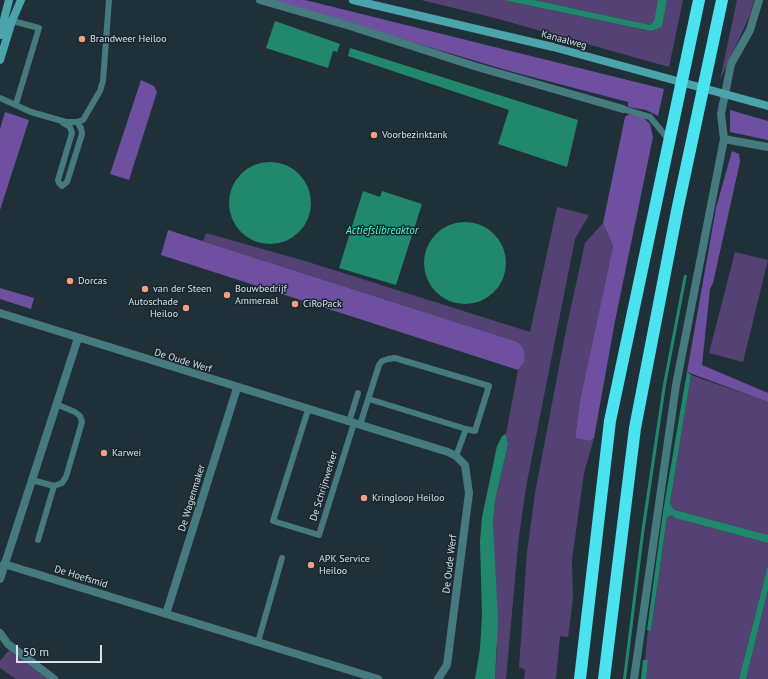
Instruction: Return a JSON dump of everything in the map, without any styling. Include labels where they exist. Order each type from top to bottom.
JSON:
[{"type":"highway","points":[[580,679],[610,421],[699,0]]},
{"type":"highway","points":[[604,679],[635,428],[677,211],[722,0]]},
{"type":"street","points":[[0,35],[9,0]]},
{"type":"street","points":[[0,60],[12,21],[21,0]]},
{"type":"street","points":[[260,0],[350,26],[474,66],[623,109]]},
{"type":"street","name":"Kanaalweg","points":[[353,0],[554,47],[768,106]]},
{"type":"street","points":[[634,679],[676,385],[724,139],[721,114],[731,64],[750,30],[759,0]]},
{"type":"street","points":[[724,139],[768,147]]},
{"type":"street","name":"De Oude Werf","points":[[0,313],[237,388],[448,452],[456,456],[465,465],[469,493],[447,665],[440,678]]},
{"type":"street","points":[[0,579],[78,338]]},
{"type":"street","name":"De Wagenmaker","points":[[166,614],[237,388]]},
{"type":"street","name":"De Hoefsmid","points":[[4,564],[378,679]]},
{"type":"street","points":[[0,633],[8,644],[54,679]]},
{"type":"lane","points":[[0,98],[31,112],[72,123],[78,122],[86,116],[103,82],[109,0]]},
{"type":"lane","points":[[3,19],[39,28],[16,104]]},
{"type":"lane","points":[[623,109],[650,117],[669,140]]},
{"type":"lane","points":[[54,118],[70,127],[72,133],[58,180],[62,186],[67,182],[82,134],[78,122]]},
{"type":"lane","points":[[354,424],[369,399],[379,365],[382,361],[388,359],[395,358],[489,386],[475,431],[369,399]]},
{"type":"lane","points":[[354,424],[358,393]]},
{"type":"lane","points":[[32,480],[54,486],[62,483],[66,477],[82,422],[80,416],[75,412],[56,404]]},
{"type":"lane","name":"De Schrijnwerker","points":[[308,410],[273,521],[319,535],[354,424]]},
{"type":"lane","points":[[456,456],[466,429]]},
{"type":"lane","points":[[38,540],[54,486]]},
{"type":"lane","points":[[258,642],[282,558]]},
{"type":"shaded area","points":[[271,0],[305,0],[664,89],[658,116],[646,110],[628,107],[628,102],[513,72]]},
{"type":"shaded area","points":[[421,0],[503,0],[651,31],[662,27],[667,0],[683,0],[669,67],[495,18]]},
{"type":"shaded area","points":[[534,0],[658,0],[654,21],[650,25]]},
{"type":"shaded area","points":[[737,0],[754,0],[750,15],[720,80]]},
{"type":"shaded area","points":[[141,80],[154,86],[157,92],[129,180],[110,174]]},
{"type":"shaded area","points":[[730,110],[768,121],[768,140],[730,132]]},
{"type":"shaded area","points":[[5,112],[29,120],[0,210],[0,129]]},
{"type":"shaded area","points":[[629,114],[644,118],[650,124],[653,137],[615,321],[594,438],[589,441],[575,438],[580,400],[613,246],[603,223],[625,117]]},
{"type":"shaded area","points":[[732,151],[739,154],[740,162],[713,283],[710,289],[702,365],[768,393],[768,402],[687,372],[716,208]]},
{"type":"shaded area","points":[[557,207],[589,215],[575,239],[527,482],[519,535],[506,679],[495,679],[497,650],[493,523],[495,501],[508,444],[506,434],[518,370],[524,362],[518,342],[203,241],[206,233],[305,261],[530,332]]},
{"type":"shaded area","points":[[603,223],[613,246],[580,400],[575,438],[589,441],[594,438],[584,473],[572,560],[573,599],[568,637],[560,636],[556,679],[524,679],[525,670],[519,667],[527,552],[535,493],[566,330],[585,243]]},
{"type":"shaded area","points":[[168,230],[518,342],[525,355],[524,362],[518,370],[161,255]]},
{"type":"shaded area","points":[[735,252],[768,260],[743,362],[709,353]]},
{"type":"shaded area","points":[[0,288],[34,298],[31,309],[0,299]]},
{"type":"shaded area","points":[[691,375],[768,402],[768,535],[675,510],[670,503]]},
{"type":"shaded area","points":[[672,515],[675,518],[768,543],[768,565],[739,679],[646,679],[648,660],[645,660],[648,630],[651,631],[667,517]]},
{"type":"shaded area","points":[[768,590],[768,679],[746,679]]},
{"type":"shaded area","points":[[9,650],[47,679],[16,679],[0,668],[0,661]]},
{"type":"water","points":[[503,0],[534,0],[650,25],[654,21],[658,0],[667,0],[662,27],[651,31]]},
{"type":"water","points":[[275,21],[340,44],[337,52],[333,51],[328,68],[266,48]]},
{"type":"water","points":[[350,48],[578,120],[567,167],[498,144],[509,110],[348,56]]},
{"type":"water","points":[[270,162],[286,165],[299,174],[308,187],[311,203],[308,219],[299,232],[286,241],[270,244],[254,241],[241,232],[232,219],[229,203],[232,187],[241,174],[254,165]]},
{"type":"water","name":"Actiefslibreaktor","points":[[363,191],[380,197],[382,191],[422,204],[396,285],[339,268]]},
{"type":"water","points":[[465,222],[481,225],[494,234],[503,247],[506,263],[503,279],[494,292],[481,301],[465,304],[449,301],[436,292],[427,279],[424,263],[427,247],[436,234],[449,225]]},
{"type":"water","points":[[684,275],[687,275],[666,385],[644,534],[626,679],[623,679],[641,533],[663,384]]},
{"type":"water","points":[[687,372],[691,375],[670,503],[675,510],[768,535],[768,543],[675,518],[672,515],[667,517],[651,631],[647,630],[663,512]]},
{"type":"water","points":[[506,434],[508,444],[495,501],[493,523],[498,620],[495,679],[475,679],[480,649],[482,615],[480,541],[482,517],[497,446],[502,436]]},
{"type":"water","points":[[768,565],[768,590],[746,679],[739,679]]},
{"type":"water","points":[[643,660],[648,660],[646,679],[641,679]]},
{"type":"place","name":"Brandweer Heiloo","points":[[82,39]]},
{"type":"place","name":"Voorbezinktank","points":[[374,135]]},
{"type":"place","name":"Dorcas","points":[[70,281]]},
{"type":"place","name":"van der Steen","points":[[145,289]]},
{"type":"place","name":"Bouwbedrijf Ammeraal","points":[[227,295]]},
{"type":"place","name":"CiRoPack","points":[[295,304]]},
{"type":"place","name":"Autoschade Heiloo","points":[[186,308]]},
{"type":"place","name":"Karwei","points":[[104,453]]},
{"type":"place","name":"Kringloop Heiloo","points":[[364,498]]},
{"type":"place","name":"APK Service Heiloo","points":[[311,565]]}]
